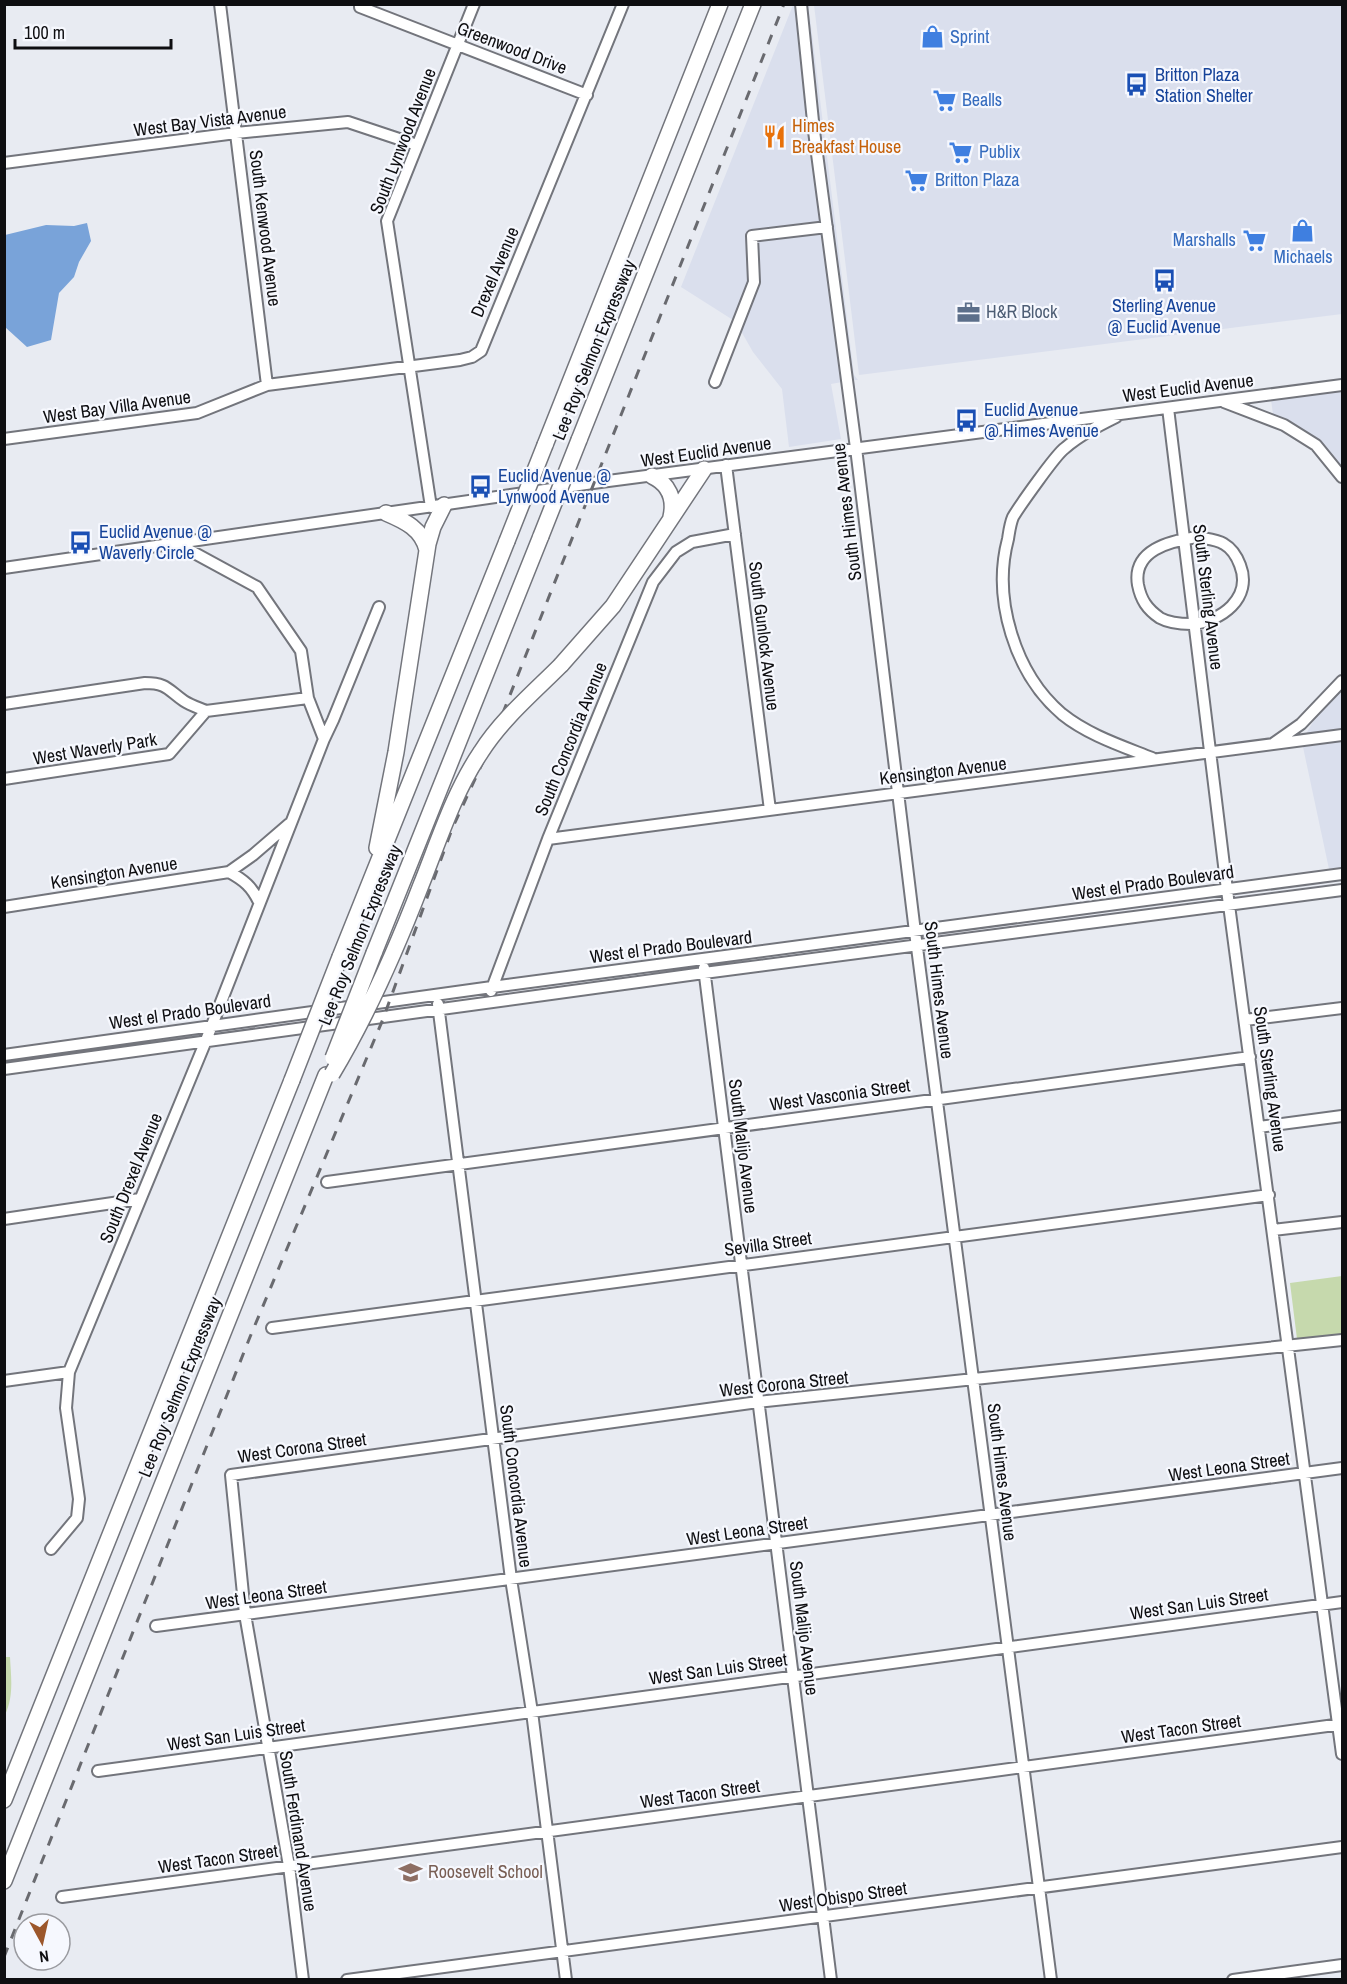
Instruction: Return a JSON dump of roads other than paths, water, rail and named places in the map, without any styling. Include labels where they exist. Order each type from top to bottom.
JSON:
[{"type":"highway","name":"Lee Roy Selmon Expressway","points":[[4,1800],[720,4]]},
{"type":"highway","name":"Lee Roy Selmon Expressway","points":[[4,1881],[753,4]]},
{"type":"highway","points":[[326,1078],[356,1033],[391,958],[468,773],[499,728],[561,665],[613,606],[704,469]]},
{"type":"highway","points":[[652,476],[669,490],[671,517]]},
{"type":"highway","points":[[371,882],[392,775],[427,550],[437,506]]},
{"type":"highway","points":[[386,513],[406,521],[416,530],[427,550]]},
{"type":"street","name":"South Kenwood Avenue","points":[[220,4],[267,385]]},
{"type":"street","name":"Greenwood Drive","points":[[360,4],[360,7],[587,95]]},
{"type":"street","name":"South Lynwood Avenue","points":[[408,366],[387,221],[474,4]]},
{"type":"street","name":"Drexel Avenue","points":[[408,366],[460,360],[472,357],[481,351],[623,4]]},
{"type":"street","name":"South Himes Avenue","points":[[801,4],[814,131],[856,448],[936,1098],[1051,1980]]},
{"type":"street","name":"West Bay Vista Avenue","points":[[4,164],[348,122],[417,145]]},
{"type":"street","points":[[715,382],[754,282],[752,236],[827,226]]},
{"type":"street","points":[[408,366],[437,506]]},
{"type":"street","name":"West Bay Villa Avenue","points":[[4,439],[197,413],[267,385],[408,366]]},
{"type":"street","name":"West Euclid Avenue","points":[[4,568],[726,465],[1342,385]]},
{"type":"street","points":[[1220,401],[1284,425],[1316,445],[1342,477]]},
{"type":"street","name":"South Sterling Avenue","points":[[1168,408],[1227,890],[1304,1474],[1341,1724],[1342,1754]]},
{"type":"street","points":[[1122,414],[1062,449],[1013,518],[1003,557],[1004,600],[1013,639],[1033,681],[1063,714],[1103,739],[1155,760]]},
{"type":"street","name":"South Gunlock Avenue","points":[[726,465],[770,810]]},
{"type":"street","name":"South Concordia Avenue","points":[[490,1003],[492,987],[548,839],[653,582],[676,552],[692,542],[735,534]]},
{"type":"street","points":[[1197,537],[1224,544],[1238,559],[1244,578],[1240,594],[1233,607],[1218,617],[1195,623],[1180,624],[1163,620],[1150,611],[1140,598],[1137,576],[1146,556],[1157,548],[1197,537]]},
{"type":"street","points":[[175,543],[257,587],[301,651],[308,698],[324,739]]},
{"type":"street","points":[[324,739],[379,607]]},
{"type":"street","points":[[1271,744],[1301,724],[1342,681]]},
{"type":"street","points":[[4,704],[145,683],[159,683],[170,688],[185,702],[206,711],[308,698]]},
{"type":"street","name":"West Waverly Park","points":[[4,779],[169,754],[206,711]]},
{"type":"street","name":"Kensington Avenue","points":[[548,839],[1342,735]]},
{"type":"street","name":"South Drexel Avenue","points":[[51,1549],[77,1518],[79,1499],[66,1408],[69,1372],[205,1043],[324,739]]},
{"type":"street","name":"Kensington Avenue","points":[[4,907],[230,872],[292,822]]},
{"type":"street","points":[[230,872],[243,879],[252,888],[259,902]]},
{"type":"street","name":"West el Prado Boulevard","points":[[7,1054],[1342,874]]},
{"type":"street","name":"West el Prado Boulevard","points":[[8,1069],[704,973],[1342,890]]},
{"type":"street","points":[[1065,912],[1068,926]]},
{"type":"street","name":"South Malijo Avenue","points":[[703,960],[831,1980]]},
{"type":"street","name":"South Concordia Avenue","points":[[436,995],[511,1579],[532,1712],[566,1980]]},
{"type":"street","points":[[1245,1020],[1342,1008]]},
{"type":"street","points":[[7,1054],[8,1069]]},
{"type":"street","name":"West Vasconia Street","points":[[327,1182],[1250,1057]]},
{"type":"street","points":[[1259,1127],[1342,1116]]},
{"type":"street","name":"Sevilla Street","points":[[272,1328],[1269,1195]]},
{"type":"street","points":[[4,1219],[140,1199]]},
{"type":"street","points":[[1273,1230],[1342,1222]]},
{"type":"street","name":"West Corona Street","points":[[231,1474],[758,1402],[1342,1340]]},
{"type":"street","points":[[4,1381],[69,1372]]},
{"type":"street","name":"West Leona Street","points":[[156,1626],[1342,1468]]},
{"type":"street","name":"South Ferdinand Avenue","points":[[231,1474],[244,1614],[289,1866],[303,1980]]},
{"type":"street","name":"West San Luis Street","points":[[98,1771],[1342,1602]]},
{"type":"street","name":"West Tacon Street","points":[[62,1897],[1341,1724]]},
{"type":"street","name":"West Obispo Street","points":[[348,1980],[1342,1846]]},
{"type":"street","points":[[1233,1980],[1342,1965]]},
{"type":"water","points":[[87,223],[91,241],[79,262],[74,277],[59,293],[51,340],[27,347],[5,327],[5,235],[46,225],[74,226]]},
{"type":"railway","points":[[4,1957],[250,1337],[383,1019],[452,829],[487,753],[784,4]]},
{"type":"place","name":"Sprint","points":[[932,37]]},
{"type":"place","name":"Britton Plaza Station Shelter","points":[[1137,85]]},
{"type":"place","name":"Bealls","points":[[944,100]]},
{"type":"place","name":"Himes Breakfast House","points":[[774,136]]},
{"type":"place","name":"Publix","points":[[961,152]]},
{"type":"place","name":"Britton Plaza","points":[[917,180]]},
{"type":"place","name":"Michaels","points":[[1303,231]]},
{"type":"place","name":"Marshalls","points":[[1254,240]]},
{"type":"place","name":"Sterling Avenue @ Euclid Avenue","points":[[1164,280]]},
{"type":"place","name":"H&R Block","points":[[968,312]]},
{"type":"place","name":"Euclid Avenue @ Himes Avenue","points":[[966,420]]},
{"type":"place","name":"Euclid Avenue @ Lynwood Avenue","points":[[480,486]]},
{"type":"place","name":"Euclid Avenue @ Waverly Circle","points":[[81,542]]},
{"type":"place","name":"Roosevelt School","points":[[410,1872]]}]
